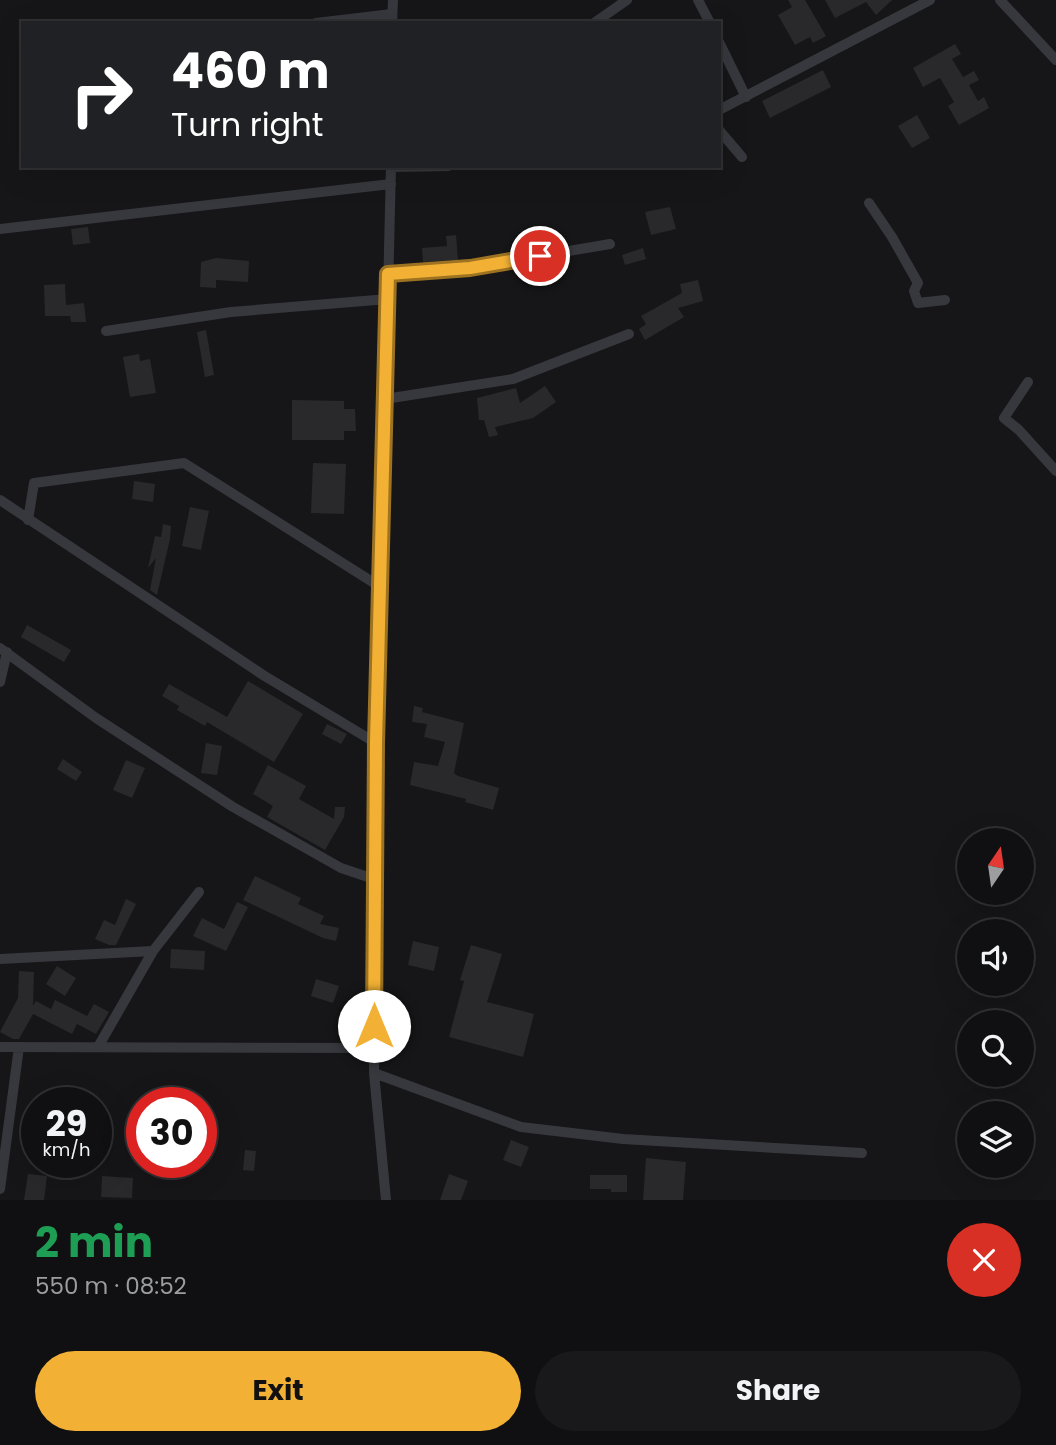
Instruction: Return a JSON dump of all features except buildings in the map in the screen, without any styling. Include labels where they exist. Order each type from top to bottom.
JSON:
[{"type":"street","points":[[346,21],[392,18],[393,0]]},
{"type":"street","points":[[597,21],[626,0]]},
{"type":"street","points":[[698,0],[709,21]]},
{"type":"street","points":[[721,109],[930,0]]},
{"type":"street","points":[[1000,0],[1056,60]]},
{"type":"street","points":[[721,46],[746,97]]},
{"type":"street","points":[[721,133],[742,157]]},
{"type":"street","points":[[386,1200],[373,1048],[376,743],[391,168]]},
{"type":"street","points":[[0,229],[391,184]]},
{"type":"street","points":[[869,203],[918,283],[914,291],[918,303],[945,300]]},
{"type":"street","points":[[388,274],[470,268],[610,244]]},
{"type":"street","points":[[106,331],[231,312],[388,299]]},
{"type":"street","points":[[385,399],[513,379],[629,334]]},
{"type":"street","points":[[1028,382],[1004,418],[1019,430],[1056,471]]},
{"type":"street","points":[[28,520],[34,483],[184,463],[382,587]]},
{"type":"street","points":[[0,500],[252,668],[376,743]]},
{"type":"street","points":[[0,682],[4,650],[96,718],[233,807],[341,868],[374,880]]},
{"type":"street","points":[[98,1046],[153,951],[200,892]]},
{"type":"street","points":[[0,959],[153,951]]},
{"type":"street","points":[[0,1047],[373,1048]]},
{"type":"street","points":[[0,1189],[19,1047]]},
{"type":"street","points":[[374,1073],[522,1127],[622,1139],[862,1153]]},
{"type":"route","points":[[374,1026],[376,743],[388,274],[470,268],[540,256]]}]
